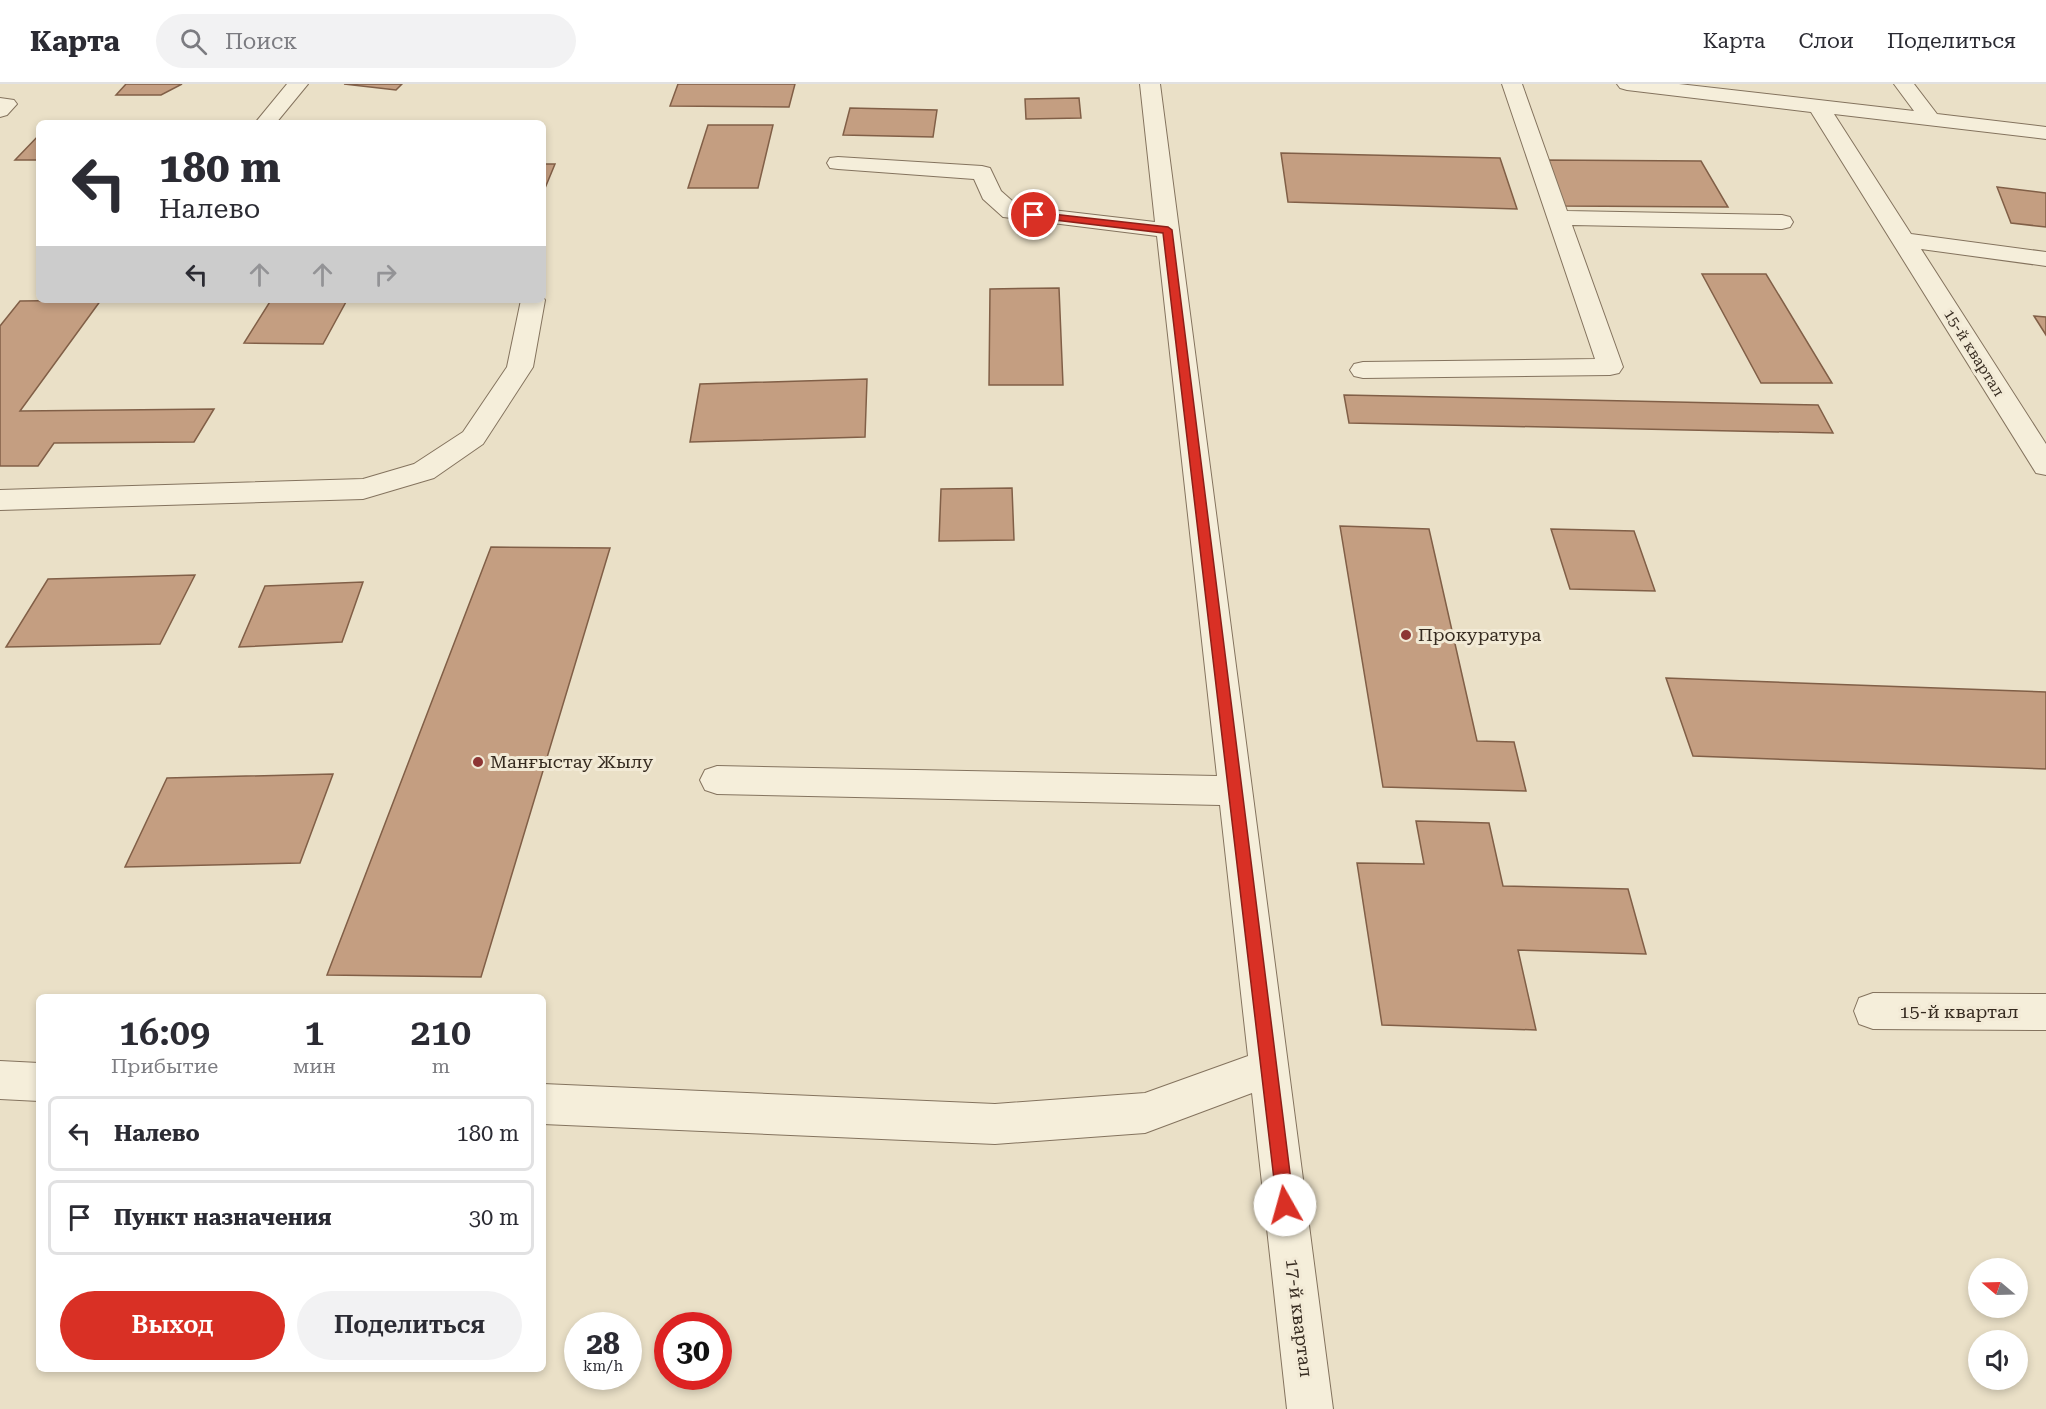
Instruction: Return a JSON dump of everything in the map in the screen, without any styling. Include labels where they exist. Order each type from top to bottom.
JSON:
[{"type":"street","points":[[268,120],[298,84]]},
{"type":"street","name":"17-й квартал","points":[[1150,84],[1310,1409]]},
{"type":"street","points":[[1363,370],[1610,367],[1512,84]]},
{"type":"street","points":[[1627,84],[2046,133]]},
{"type":"street","points":[[1904,84],[1931,120]]},
{"type":"street","points":[[0,104],[7,104],[0,111]]},
{"type":"street","name":"15-й квартал","points":[[1818,106],[2046,466]]},
{"type":"street","points":[[838,163],[982,173],[991,194],[1011,212],[1168,230]]},
{"type":"street","points":[[1558,218],[1782,222]]},
{"type":"street","points":[[1902,240],[2046,259]]},
{"type":"street","points":[[0,500],[363,489],[424,471],[473,438],[520,367],[531,303]]},
{"type":"street","points":[[717,780],[1235,791]]},
{"type":"street","name":"15-й квартал","points":[[1873,1011],[2046,1012]]},
{"type":"street","points":[[546,1104],[995,1124],[1145,1113],[1269,1068]]},
{"type":"street","points":[[0,1080],[36,1082]]},
{"type":"building","points":[[126,84],[182,84],[161,95],[116,95]]},
{"type":"building","points":[[344,84],[402,84],[396,90]]},
{"type":"building","points":[[678,84],[795,84],[789,107],[670,106]]},
{"type":"building","points":[[1079,98],[1081,118],[1026,119],[1025,99]]},
{"type":"building","points":[[850,108],[937,110],[933,137],[843,135]]},
{"type":"building","points":[[708,125],[773,125],[758,188],[688,188]]},
{"type":"building","points":[[36,138],[36,160],[15,160]]},
{"type":"building","points":[[1281,153],[1500,158],[1517,209],[1288,202]]},
{"type":"building","points":[[1542,160],[1701,161],[1728,207],[1563,206]]},
{"type":"building","points":[[546,164],[555,164],[546,186]]},
{"type":"building","points":[[1997,187],[2046,193],[2046,227],[2011,223]]},
{"type":"building","points":[[1702,274],[1766,274],[1832,383],[1761,383]]},
{"type":"building","points":[[1059,288],[1063,385],[989,385],[990,289]]},
{"type":"building","points":[[20,301],[99,303],[20,411],[214,409],[194,442],[54,443],[38,466],[0,466],[0,326]]},
{"type":"building","points":[[269,303],[345,303],[323,344],[244,343]]},
{"type":"building","points":[[2034,316],[2046,317],[2046,335]]},
{"type":"building","points":[[867,379],[865,437],[690,442],[700,384]]},
{"type":"building","points":[[1344,395],[1818,405],[1833,433],[1349,423]]},
{"type":"building","points":[[1012,488],[1014,540],[939,541],[941,489]]},
{"type":"building","name":"Прокуратура","points":[[1340,526],[1429,529],[1477,741],[1514,742],[1526,791],[1383,787]]},
{"type":"building","points":[[1551,529],[1634,531],[1655,591],[1570,589]]},
{"type":"building","name":"Манғыстау Жылу","points":[[491,547],[610,548],[481,977],[327,975]]},
{"type":"building","points":[[195,575],[160,644],[6,647],[48,579]]},
{"type":"building","points":[[363,582],[342,642],[239,647],[265,586]]},
{"type":"building","points":[[1666,678],[2046,692],[2046,769],[1693,756]]},
{"type":"building","points":[[333,774],[300,863],[125,867],[167,778]]},
{"type":"building","points":[[1416,821],[1489,823],[1503,886],[1628,889],[1646,954],[1518,950],[1536,1030],[1382,1025],[1357,863],[1424,864]]},
{"type":"place","name":"Прокуратура","points":[[1406,635]]},
{"type":"place","name":"Манғыстау Жылу","points":[[478,762]]},
{"type":"route","points":[[1034,215],[1168,230],[1285,1205]]}]
